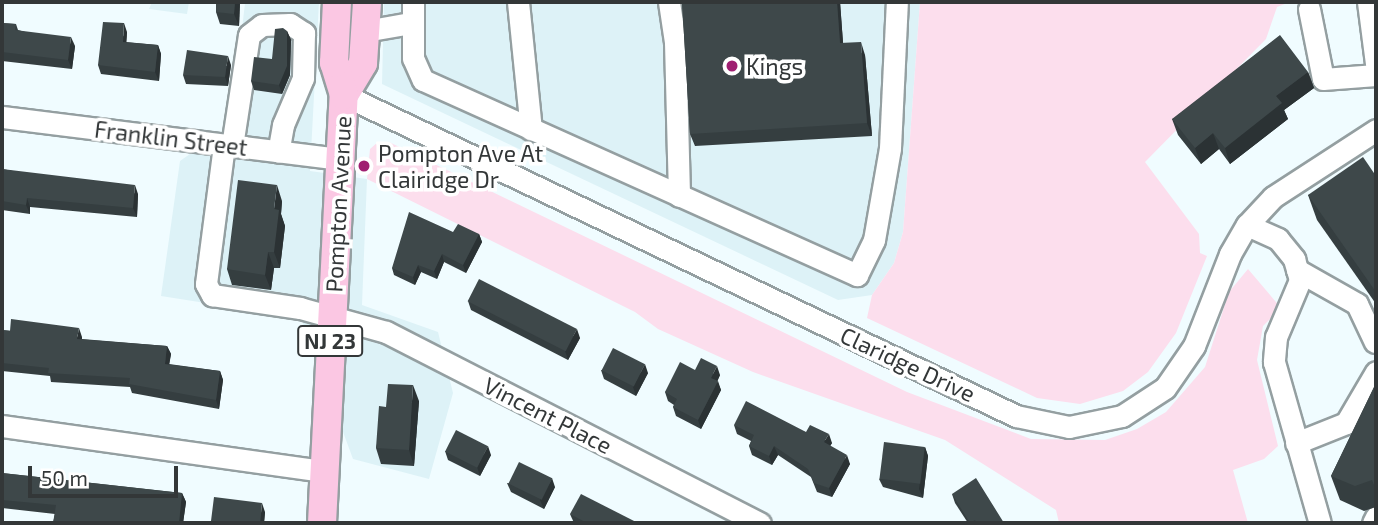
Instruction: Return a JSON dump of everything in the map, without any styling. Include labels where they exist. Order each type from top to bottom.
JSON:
[{"type":"main road","name":"Pompton Avenue","points":[[322,523],[344,95],[334,63],[337,2]]},
{"type":"main road","name":"Pompton Avenue","points":[[344,95],[363,63],[367,2]]},
{"type":"street","points":[[518,2],[531,130]]},
{"type":"street","points":[[669,2],[675,42],[679,196]]},
{"type":"street","points":[[365,31],[412,12],[414,68],[423,80],[857,275],[874,240],[890,148],[897,2]]},
{"type":"street","points":[[1368,2],[1376,64]]},
{"type":"street","points":[[1309,9],[1323,79],[1376,75]]},
{"type":"street","points":[[228,146],[249,35],[262,25],[290,24],[304,33],[303,78],[283,125],[278,152]]},
{"type":"street","name":"Claridge Drive","points":[[344,95],[1016,416],[1051,425],[1087,426],[1122,416],[1165,388],[1194,346],[1230,254],[1247,225],[1273,197],[1376,130]]},
{"type":"street","name":"Franklin Street","points":[[2,117],[340,159]]},
{"type":"street","name":"Vincent Place","points":[[228,146],[206,284],[212,295],[332,318],[386,332],[760,523]]},
{"type":"street","points":[[1247,225],[1278,239],[1297,270],[1357,304],[1376,342]]},
{"type":"street","points":[[1297,270],[1296,299],[1276,337],[1274,362],[1320,523]]},
{"type":"street","points":[[1296,443],[1346,423],[1376,372]]},
{"type":"street","points":[[2,426],[324,471]]},
{"type":"street","points":[[1373,523],[1376,517]]},
{"type":"shaded area","points":[[152,2],[189,2],[187,14],[149,9]]},
{"type":"shaded area","points":[[236,2],[319,2],[310,171],[367,179],[362,305],[438,332],[453,393],[429,479],[353,459],[301,318],[161,296],[180,161],[231,125],[245,3]]},
{"type":"shaded area","points":[[384,2],[920,2],[903,232],[894,263],[872,295],[838,300],[382,84]]},
{"type":"shaded area","points":[[920,2],[1290,2],[1277,7],[1266,39],[1145,162],[1199,234],[1200,253],[1207,256],[1176,333],[1148,372],[1123,391],[1080,404],[1037,398],[867,318],[872,295],[894,263],[903,232]]},
{"type":"shaded area","points":[[378,142],[389,142],[907,392],[1031,439],[1105,440],[1137,429],[1166,412],[1205,367],[1229,292],[1248,269],[1281,308],[1263,326],[1257,360],[1278,446],[1264,459],[1233,470],[1248,523],[1059,523],[1056,510],[945,440],[753,372],[658,329],[635,312],[367,179],[370,149]]},
{"type":"building","points":[[216,2],[235,2],[234,14],[216,12]]},
{"type":"building","points":[[682,2],[837,2],[840,43],[861,42],[867,123],[690,134]]},
{"type":"building","points":[[103,22],[124,23],[123,42],[158,45],[155,72],[98,65]]},
{"type":"building","points":[[2,23],[16,24],[15,30],[71,37],[68,60],[2,52]]},
{"type":"building","points":[[283,28],[287,31],[287,66],[279,85],[251,81],[254,57],[272,59],[275,29]]},
{"type":"building","points":[[1280,35],[1308,72],[1276,96],[1282,103],[1225,148],[1213,133],[1195,148],[1172,119]]},
{"type":"building","points":[[187,50],[228,56],[225,77],[183,75]]},
{"type":"building","points":[[1363,157],[1376,176],[1376,292],[1308,195]]},
{"type":"building","points":[[2,169],[135,185],[133,208],[27,198],[26,205],[2,201]]},
{"type":"building","points":[[238,180],[277,185],[274,209],[279,210],[274,252],[268,252],[265,275],[227,269]]},
{"type":"building","points":[[409,212],[453,232],[458,224],[479,234],[463,265],[442,254],[434,271],[418,265],[413,277],[392,268]]},
{"type":"building","points":[[479,279],[577,329],[566,351],[468,301]]},
{"type":"building","points":[[11,319],[79,328],[77,339],[167,346],[165,364],[220,371],[216,400],[129,384],[130,378],[48,373],[49,368],[2,363],[2,330],[10,331]]},
{"type":"building","points":[[613,348],[645,364],[634,387],[602,370]]},
{"type":"building","points":[[701,358],[717,366],[711,378],[718,381],[698,420],[673,407],[677,399],[665,392],[680,362],[695,370]]},
{"type":"building","points":[[1376,383],[1376,490],[1372,480],[1355,486],[1331,476]]},
{"type":"building","points":[[388,384],[413,385],[409,450],[376,448],[379,406],[386,407]]},
{"type":"building","points":[[746,401],[806,432],[810,425],[829,434],[824,442],[847,455],[829,488],[814,483],[808,469],[774,446],[769,456],[749,446],[754,435],[734,425]]},
{"type":"building","points":[[456,430],[488,446],[477,468],[445,451]]},
{"type":"building","points":[[884,442],[925,447],[920,484],[879,479]]},
{"type":"building","points":[[519,462],[552,478],[542,500],[508,484]]},
{"type":"building","points":[[2,473],[182,493],[179,523],[53,523],[56,505],[2,500]]},
{"type":"building","points":[[976,478],[1004,523],[977,523],[975,520],[970,523],[952,494]]},
{"type":"building","points":[[581,494],[638,523],[587,523],[570,514]]},
{"type":"building","points":[[214,497],[262,503],[260,523],[211,521]]},
{"type":"place","name":"Kings","points":[[732,66]]},
{"type":"place","name":"Pompton Ave At Clairidge Dr","points":[[364,166]]}]
